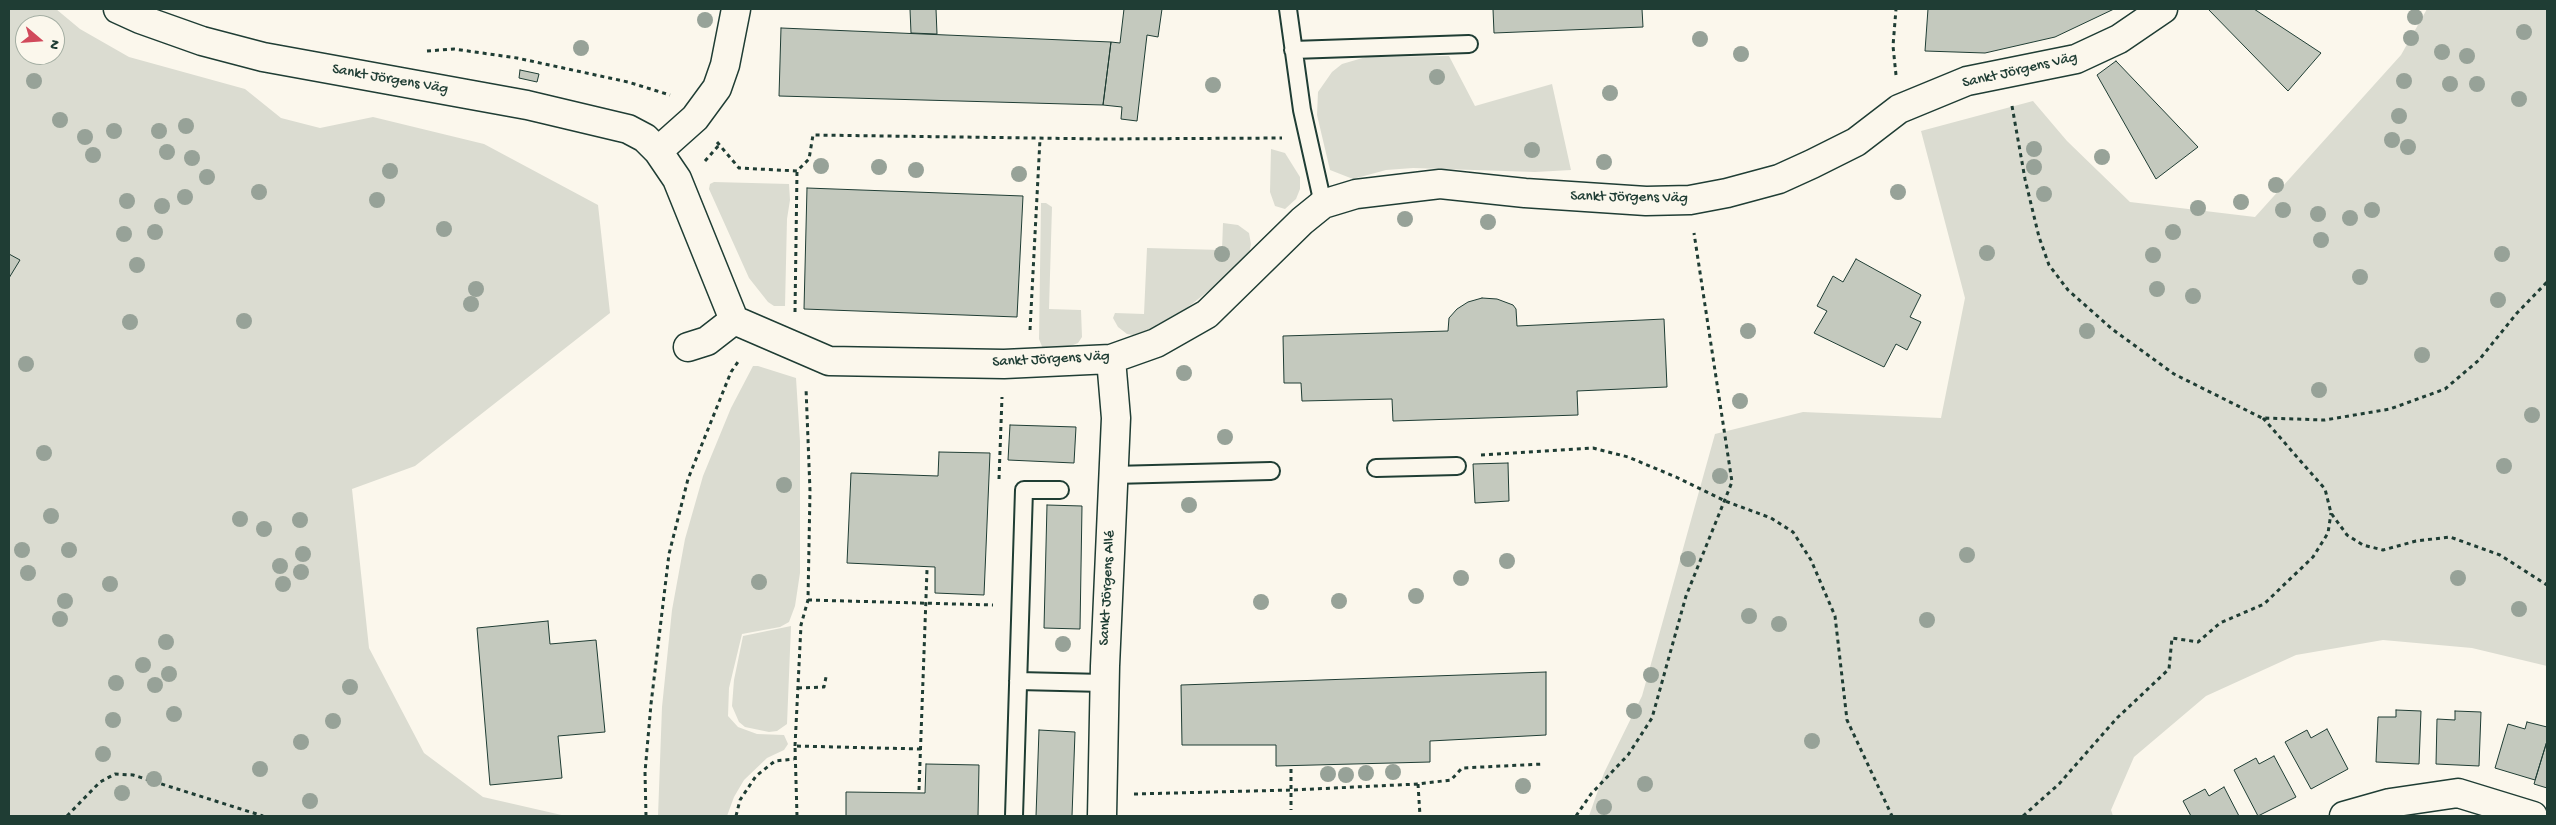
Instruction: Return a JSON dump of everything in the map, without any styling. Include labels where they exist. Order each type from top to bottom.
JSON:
[{"type":"street","name":"Sankt Jörgens Väg","points":[[118,9],[140,19],[202,41],[264,57],[517,103],[628,129],[645,138],[658,151],[677,179],[734,320],[829,361],[1028,363],[1111,359],[1156,343],[1207,314],[1302,221],[1323,204],[1356,194],[1440,184],[1611,199],[1690,200],[1727,194],[1779,179],[1856,142],[1899,109],[1967,81],[2076,59],[2119,39],[2164,9]]},
{"type":"street","points":[[658,151],[695,118],[717,88],[725,65],[736,9]]},
{"type":"street","points":[[688,347],[706,341],[734,320]]},
{"type":"street","name":"Sankt Jörgens Allé","points":[[1102,816],[1104,683],[1116,418],[1111,359]]},
{"type":"street","points":[[2344,816],[2390,803],[2458,793],[2533,816]]},
{"type":"lane","points":[[1288,9],[1307,132],[1323,204]]},
{"type":"lane","points":[[1293,50],[1469,44]]},
{"type":"lane","points":[[1376,468],[1457,466]]},
{"type":"lane","points":[[1114,475],[1271,470]]},
{"type":"lane","points":[[1014,816],[1024,490],[1060,490]]},
{"type":"lane","points":[[1018,681],[1104,683]]},
{"type":"path","points":[[1896,9],[1893,46],[1899,109]]},
{"type":"path","points":[[2006,74],[2025,179],[2039,236],[2049,265],[2063,284],[2112,329],[2174,374],[2262,418],[2325,489],[2332,514],[2347,536],[2363,545],[2383,550],[2416,541],[2450,537],[2500,555],[2547,585]]},
{"type":"path","points":[[795,320],[797,171],[809,159],[812,135],[1040,139],[1280,138],[1307,132]]},
{"type":"path","points":[[1028,363],[1040,139]]},
{"type":"path","points":[[720,145],[739,168],[797,171]]},
{"type":"path","points":[[1576,816],[1592,794],[1628,755],[1652,718],[1686,596],[1732,482],[1690,200]]},
{"type":"path","points":[[2262,418],[2325,420],[2390,409],[2445,389],[2479,360],[2517,313],[2547,282]]},
{"type":"path","points":[[646,816],[645,772],[650,714],[669,554],[688,479],[732,372],[742,354]]},
{"type":"path","points":[[797,816],[794,760],[801,626],[808,600],[810,491],[807,381]]},
{"type":"path","points":[[999,485],[1002,393]]},
{"type":"path","points":[[1457,466],[1470,456],[1593,448],[1628,457],[1725,501],[1771,518],[1793,532],[1811,560],[1835,616],[1846,720],[1892,816]]},
{"type":"path","points":[[2023,816],[2059,784],[2117,718],[2169,669],[2172,638],[2198,642],[2220,623],[2264,604],[2313,557],[2328,533],[2332,514]]},
{"type":"path","points":[[919,790],[927,570]]},
{"type":"path","points":[[808,600],[993,606],[994,597]]},
{"type":"path","points":[[798,688],[824,687],[826,677]]},
{"type":"path","points":[[795,746],[921,749]]},
{"type":"path","points":[[736,816],[740,800],[756,776],[775,761],[794,760]]},
{"type":"path","points":[[1125,794],[1292,790],[1418,784],[1451,780],[1462,768],[1543,764]]},
{"type":"path","points":[[1291,769],[1291,810]]},
{"type":"path","points":[[67,816],[100,782],[115,774],[133,775],[263,816]]},
{"type":"path","points":[[1418,784],[1420,816]]},
{"type":"shaded area","points":[[9,9],[56,9],[63,15],[15,15],[15,65],[65,65],[65,16],[80,29],[129,57],[245,89],[281,118],[320,128],[373,117],[484,144],[598,205],[610,313],[415,466],[352,489],[369,648],[424,753],[483,797],[566,816],[9,816]]},
{"type":"shaded area","points":[[2427,9],[2547,9],[2547,666],[2472,648],[2383,640],[2296,655],[2206,696],[2134,757],[2111,810],[2113,816],[1589,816],[1604,773],[1642,696],[1715,434],[1803,412],[1941,418],[1965,298],[1921,131],[2033,101],[2067,141],[2130,202],[2255,217],[2401,55]]},
{"type":"shaded area","points":[[1449,56],[1475,106],[1552,84],[1571,170],[1535,172],[1413,168],[1386,170],[1353,179],[1330,170],[1317,115],[1318,92],[1332,72],[1342,64],[1366,57]]},
{"type":"shaded area","points":[[1271,149],[1285,153],[1300,177],[1300,189],[1296,199],[1285,209],[1275,206],[1270,192]]},
{"type":"shaded area","points":[[714,182],[789,184],[790,200],[787,219],[785,306],[774,306],[768,302],[749,278],[709,189],[710,184]]},
{"type":"shaded area","points":[[1041,203],[1046,203],[1052,207],[1049,309],[1081,310],[1082,337],[1078,343],[1052,351],[1043,349],[1039,339]]},
{"type":"shaded area","points":[[1223,223],[1238,225],[1249,233],[1251,244],[1249,254],[1222,280],[1187,308],[1150,329],[1133,335],[1127,334],[1118,327],[1113,318],[1115,313],[1144,314],[1147,248],[1222,250]]},
{"type":"shaded area","points":[[753,366],[796,378],[800,441],[800,573],[795,606],[789,622],[780,627],[742,634],[729,688],[728,716],[738,727],[757,734],[784,735],[788,744],[784,750],[767,758],[744,780],[734,797],[727,816],[658,816],[662,707],[672,610],[685,539],[703,476],[731,408]]},
{"type":"shaded area","points":[[791,626],[787,724],[777,731],[769,732],[745,727],[739,722],[732,706],[734,680],[743,636]]},
{"type":"building","points":[[910,9],[936,9],[937,34],[911,33]]},
{"type":"building","points":[[1124,9],[1162,9],[1158,37],[1147,35],[1137,121],[1121,119],[1122,107],[1103,105],[1111,42],[1120,43]]},
{"type":"building","points":[[1493,9],[1642,9],[1643,27],[1494,33]]},
{"type":"building","points":[[1928,9],[2114,9],[2055,37],[1985,53],[1925,51]]},
{"type":"building","points":[[2208,9],[2254,9],[2321,53],[2288,91]]},
{"type":"building","points":[[781,28],[1111,42],[1103,105],[779,96]]},
{"type":"building","points":[[2116,61],[2198,147],[2156,179],[2097,75]]},
{"type":"building","points":[[520,70],[539,74],[537,82],[519,78]]},
{"type":"building","points":[[807,188],[1023,196],[1017,317],[804,309]]},
{"type":"building","points":[[9,254],[20,260],[9,278]]},
{"type":"building","points":[[1856,259],[1921,295],[1910,317],[1921,322],[1907,350],[1896,344],[1884,367],[1814,333],[1827,311],[1817,306],[1833,276],[1843,282]]},
{"type":"building","points":[[1482,298],[1497,299],[1513,305],[1516,309],[1517,326],[1664,319],[1667,387],[1577,391],[1578,415],[1393,421],[1392,399],[1302,401],[1301,383],[1284,383],[1283,336],[1448,331],[1449,318],[1457,309],[1468,302]]},
{"type":"building","points":[[1010,425],[1076,427],[1074,463],[1008,460]]},
{"type":"building","points":[[939,452],[990,453],[984,595],[935,593],[935,567],[847,563],[851,473],[938,476]]},
{"type":"building","points":[[1508,463],[1509,501],[1475,503],[1473,464]]},
{"type":"building","points":[[1047,505],[1082,506],[1080,629],[1044,628]]},
{"type":"building","points":[[548,621],[550,644],[596,640],[605,732],[558,736],[562,778],[490,785],[477,628]]},
{"type":"building","points":[[1546,672],[1546,735],[1430,741],[1430,762],[1276,766],[1276,745],[1182,745],[1181,685]]},
{"type":"building","points":[[2396,710],[2421,711],[2419,764],[2376,762],[2378,717],[2396,717]]},
{"type":"building","points":[[2455,711],[2481,712],[2479,766],[2436,764],[2437,719],[2455,720]]},
{"type":"building","points":[[2527,722],[2547,727],[2547,741],[2535,780],[2495,768],[2508,724],[2525,729]]},
{"type":"building","points":[[2327,729],[2348,769],[2311,789],[2285,742],[2307,730],[2311,738]]},
{"type":"building","points":[[1039,730],[1075,732],[1072,816],[1036,816]]},
{"type":"building","points":[[2547,741],[2547,788],[2534,784]]},
{"type":"building","points":[[2274,756],[2296,797],[2258,816],[2234,770],[2256,758],[2259,764]]},
{"type":"building","points":[[926,764],[979,765],[978,816],[846,816],[846,792],[925,793]]},
{"type":"building","points":[[2224,787],[2239,816],[2191,816],[2183,801],[2205,789],[2209,796]]}]
